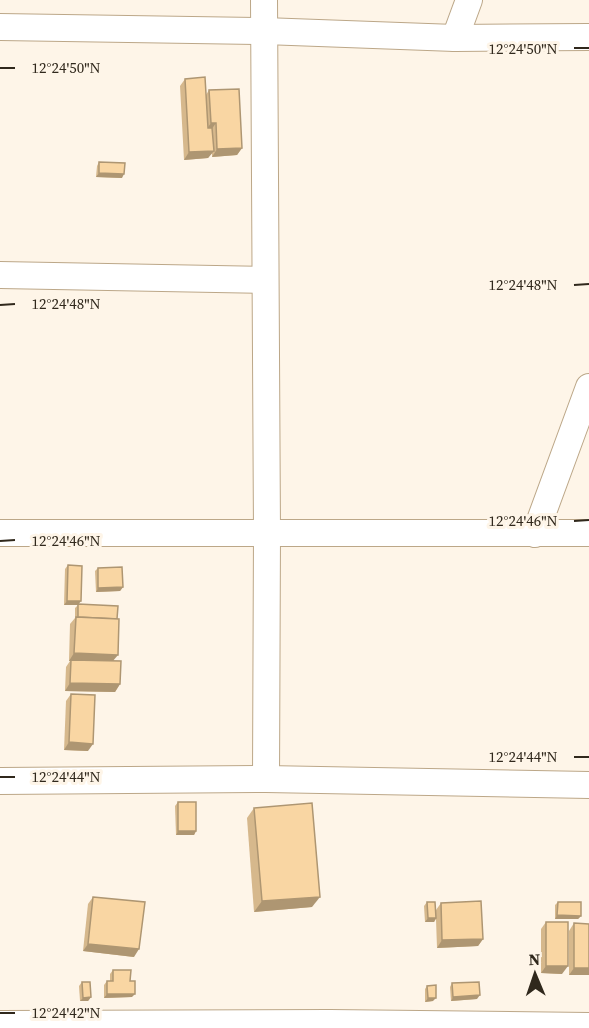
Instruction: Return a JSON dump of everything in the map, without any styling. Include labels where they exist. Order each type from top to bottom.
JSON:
[{"type":"street","points":[[264,0],[266,779]]},
{"type":"street","points":[[454,38],[469,0]]},
{"type":"street","points":[[0,27],[264,31],[454,38],[589,37]]},
{"type":"street","points":[[0,275],[265,280]]},
{"type":"street","points":[[535,534],[589,387]]},
{"type":"street","points":[[0,532],[589,533]]},
{"type":"street","points":[[0,781],[266,779],[589,785]]},
{"type":"street","points":[[0,1024],[265,1023],[589,1026]]},
{"type":"building","points":[[205,77],[208,128],[212,128],[214,151],[189,152],[185,79]]},
{"type":"building","points":[[239,89],[242,148],[217,149],[216,123],[211,123],[209,90]]},
{"type":"building","points":[[99,162],[125,163],[124,174],[99,173]]},
{"type":"building","points":[[68,565],[82,566],[81,601],[67,601]]},
{"type":"building","points":[[122,567],[123,587],[98,588],[98,568]]},
{"type":"building","points":[[78,604],[118,606],[117,619],[78,617]]},
{"type":"building","points":[[76,617],[119,619],[118,655],[74,653]]},
{"type":"building","points":[[71,660],[121,661],[120,684],[70,683]]},
{"type":"building","points":[[71,694],[95,695],[93,744],[69,742]]},
{"type":"building","points":[[178,802],[196,802],[196,831],[178,831]]},
{"type":"building","points":[[312,803],[320,897],[262,901],[254,808]]},
{"type":"building","points":[[93,897],[145,902],[139,949],[88,944]]},
{"type":"building","points":[[481,901],[483,939],[442,940],[441,903]]},
{"type":"building","points":[[427,902],[435,902],[436,918],[428,918]]},
{"type":"building","points":[[558,902],[581,902],[581,916],[557,915]]},
{"type":"building","points":[[546,922],[568,922],[568,966],[546,966]]},
{"type":"building","points":[[574,923],[589,924],[589,968],[574,968]]},
{"type":"building","points":[[113,970],[131,970],[130,981],[135,981],[135,994],[107,994],[107,981],[113,981]]},
{"type":"building","points":[[82,982],[90,982],[91,997],[83,998]]},
{"type":"building","points":[[479,982],[480,995],[453,997],[452,983]]},
{"type":"building","points":[[436,985],[436,998],[428,998],[427,986]]}]
